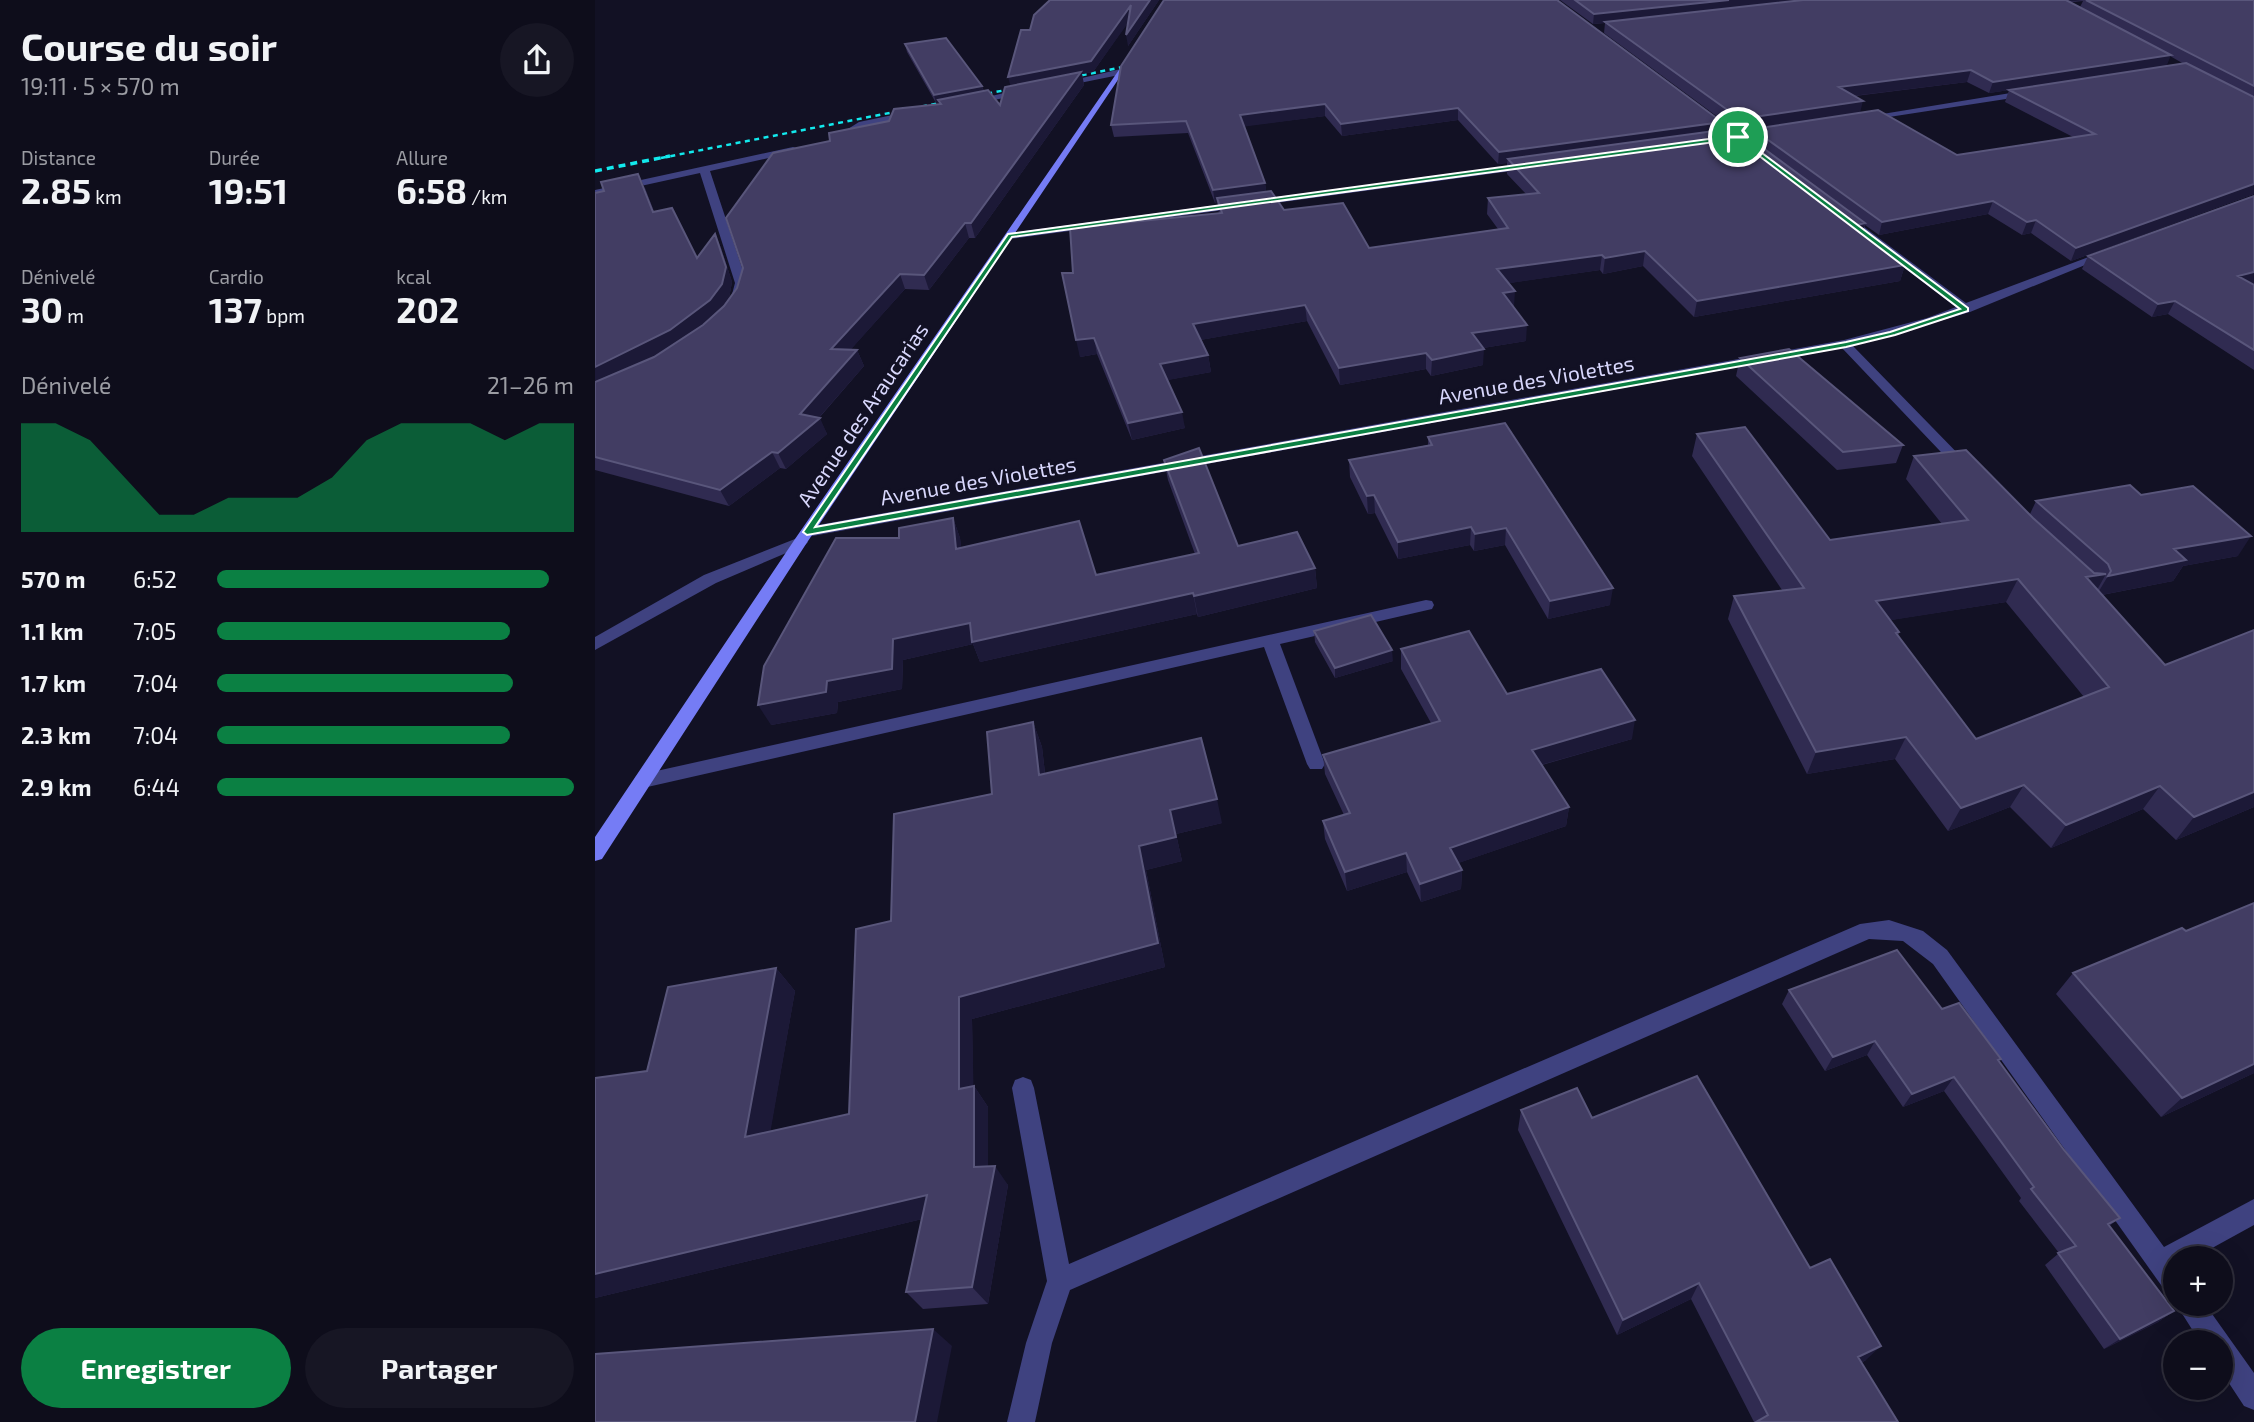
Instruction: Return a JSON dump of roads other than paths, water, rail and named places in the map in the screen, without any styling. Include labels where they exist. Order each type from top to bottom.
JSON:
[{"type":"street","name":"Avenue des Araucarias","points":[[595,853],[804,537],[1138,45]]},
{"type":"street","points":[[1052,86],[1121,72]]},
{"type":"street","points":[[957,105],[1039,88]]},
{"type":"street","points":[[1846,121],[2036,92]]},
{"type":"street","points":[[821,144],[837,140],[862,124],[916,113]]},
{"type":"street","points":[[595,194],[808,147]]},
{"type":"street","points":[[1010,236],[1545,164]]},
{"type":"street","points":[[704,169],[741,284],[739,296],[725,317]]},
{"type":"street","points":[[1839,213],[1966,309]]},
{"type":"street","name":"Avenue des Violettes","points":[[595,645],[710,579],[804,537],[1846,344],[1892,333],[1966,309],[2115,250]]},
{"type":"street","points":[[1846,344],[1971,475]]},
{"type":"street","points":[[643,780],[1426,605]]},
{"type":"street","points":[[1271,640],[1316,764]]},
{"type":"street","points":[[1060,1281],[1855,934],[1878,928],[1908,932],[1924,941],[1940,957],[2163,1266]]},
{"type":"street","points":[[1021,1422],[1039,1343],[1060,1281],[1023,1088]]},
{"type":"street","points":[[2205,1246],[2254,1211]]},
{"type":"street","points":[[2233,1366],[2254,1396]]},
{"type":"railway","points":[[1063,79],[1138,64]]},
{"type":"railway","points":[[661,158],[1021,87]]},
{"type":"railway","points":[[595,171],[670,156]]}]
